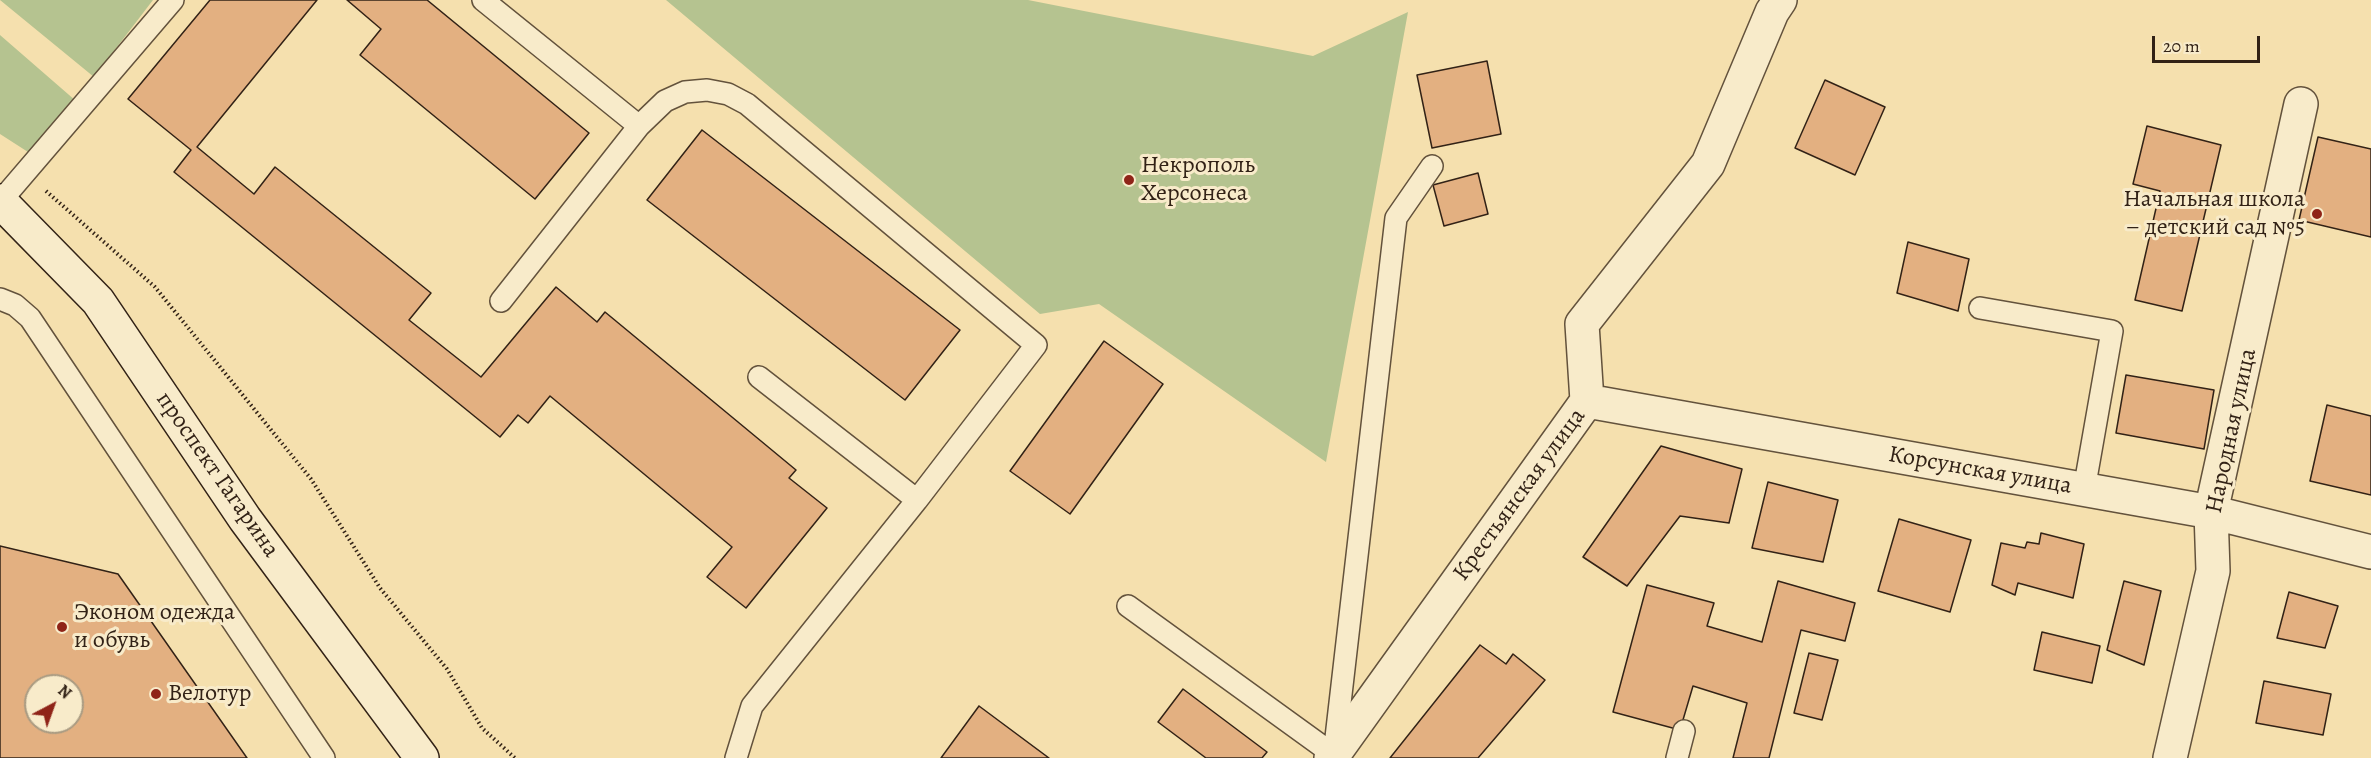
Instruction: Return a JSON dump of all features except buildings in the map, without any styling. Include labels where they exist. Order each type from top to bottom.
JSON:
[{"type":"street","name":"Крестьянская улица","points":[[1333,756],[1587,401],[1582,324],[1708,164],[1772,12],[1780,0]]},
{"type":"street","name":"Народная улица","points":[[2170,758],[2213,571],[2211,512],[2301,104]]},
{"type":"street","name":"проспект Гагарина","points":[[0,202],[98,301],[245,519],[422,758]]},
{"type":"street","name":"Корсунская улица","points":[[1587,401],[2211,512],[2371,552]]},
{"type":"lane","points":[[0,202],[172,0]]},
{"type":"lane","points":[[483,0],[639,126]]},
{"type":"lane","points":[[501,301],[639,126],[665,100],[685,92],[707,90],[728,94],[747,104],[1036,345],[917,500],[752,706],[736,758]]},
{"type":"lane","points":[[1128,606],[1333,756],[1396,218],[1432,166]]},
{"type":"lane","points":[[0,299],[15,305],[30,318],[324,758]]},
{"type":"lane","points":[[1980,308],[2112,331],[2084,490]]},
{"type":"lane","points":[[759,377],[917,500]]},
{"type":"lane","points":[[1677,758],[1684,731]]},
{"type":"path","points":[[25,173],[155,287],[311,479],[380,588],[447,669],[482,728],[515,758]]},
{"type":"green space","points":[[0,0],[153,0],[94,77]]},
{"type":"green space","name":"Некрополь Херсонеса","points":[[666,0],[1028,0],[1313,56],[1408,12],[1326,462],[1099,304],[1040,314]]},
{"type":"green space","points":[[0,35],[76,101],[28,152],[0,134]]},
{"type":"place","name":"Некрополь Херсонеса","points":[[1129,180]]},
{"type":"place","name":"Начальная школа – детский сад №5","points":[[2317,214]]},
{"type":"place","name":"Эконом одежда и обувь","points":[[62,627]]},
{"type":"place","name":"Велотур","points":[[156,694]]}]
